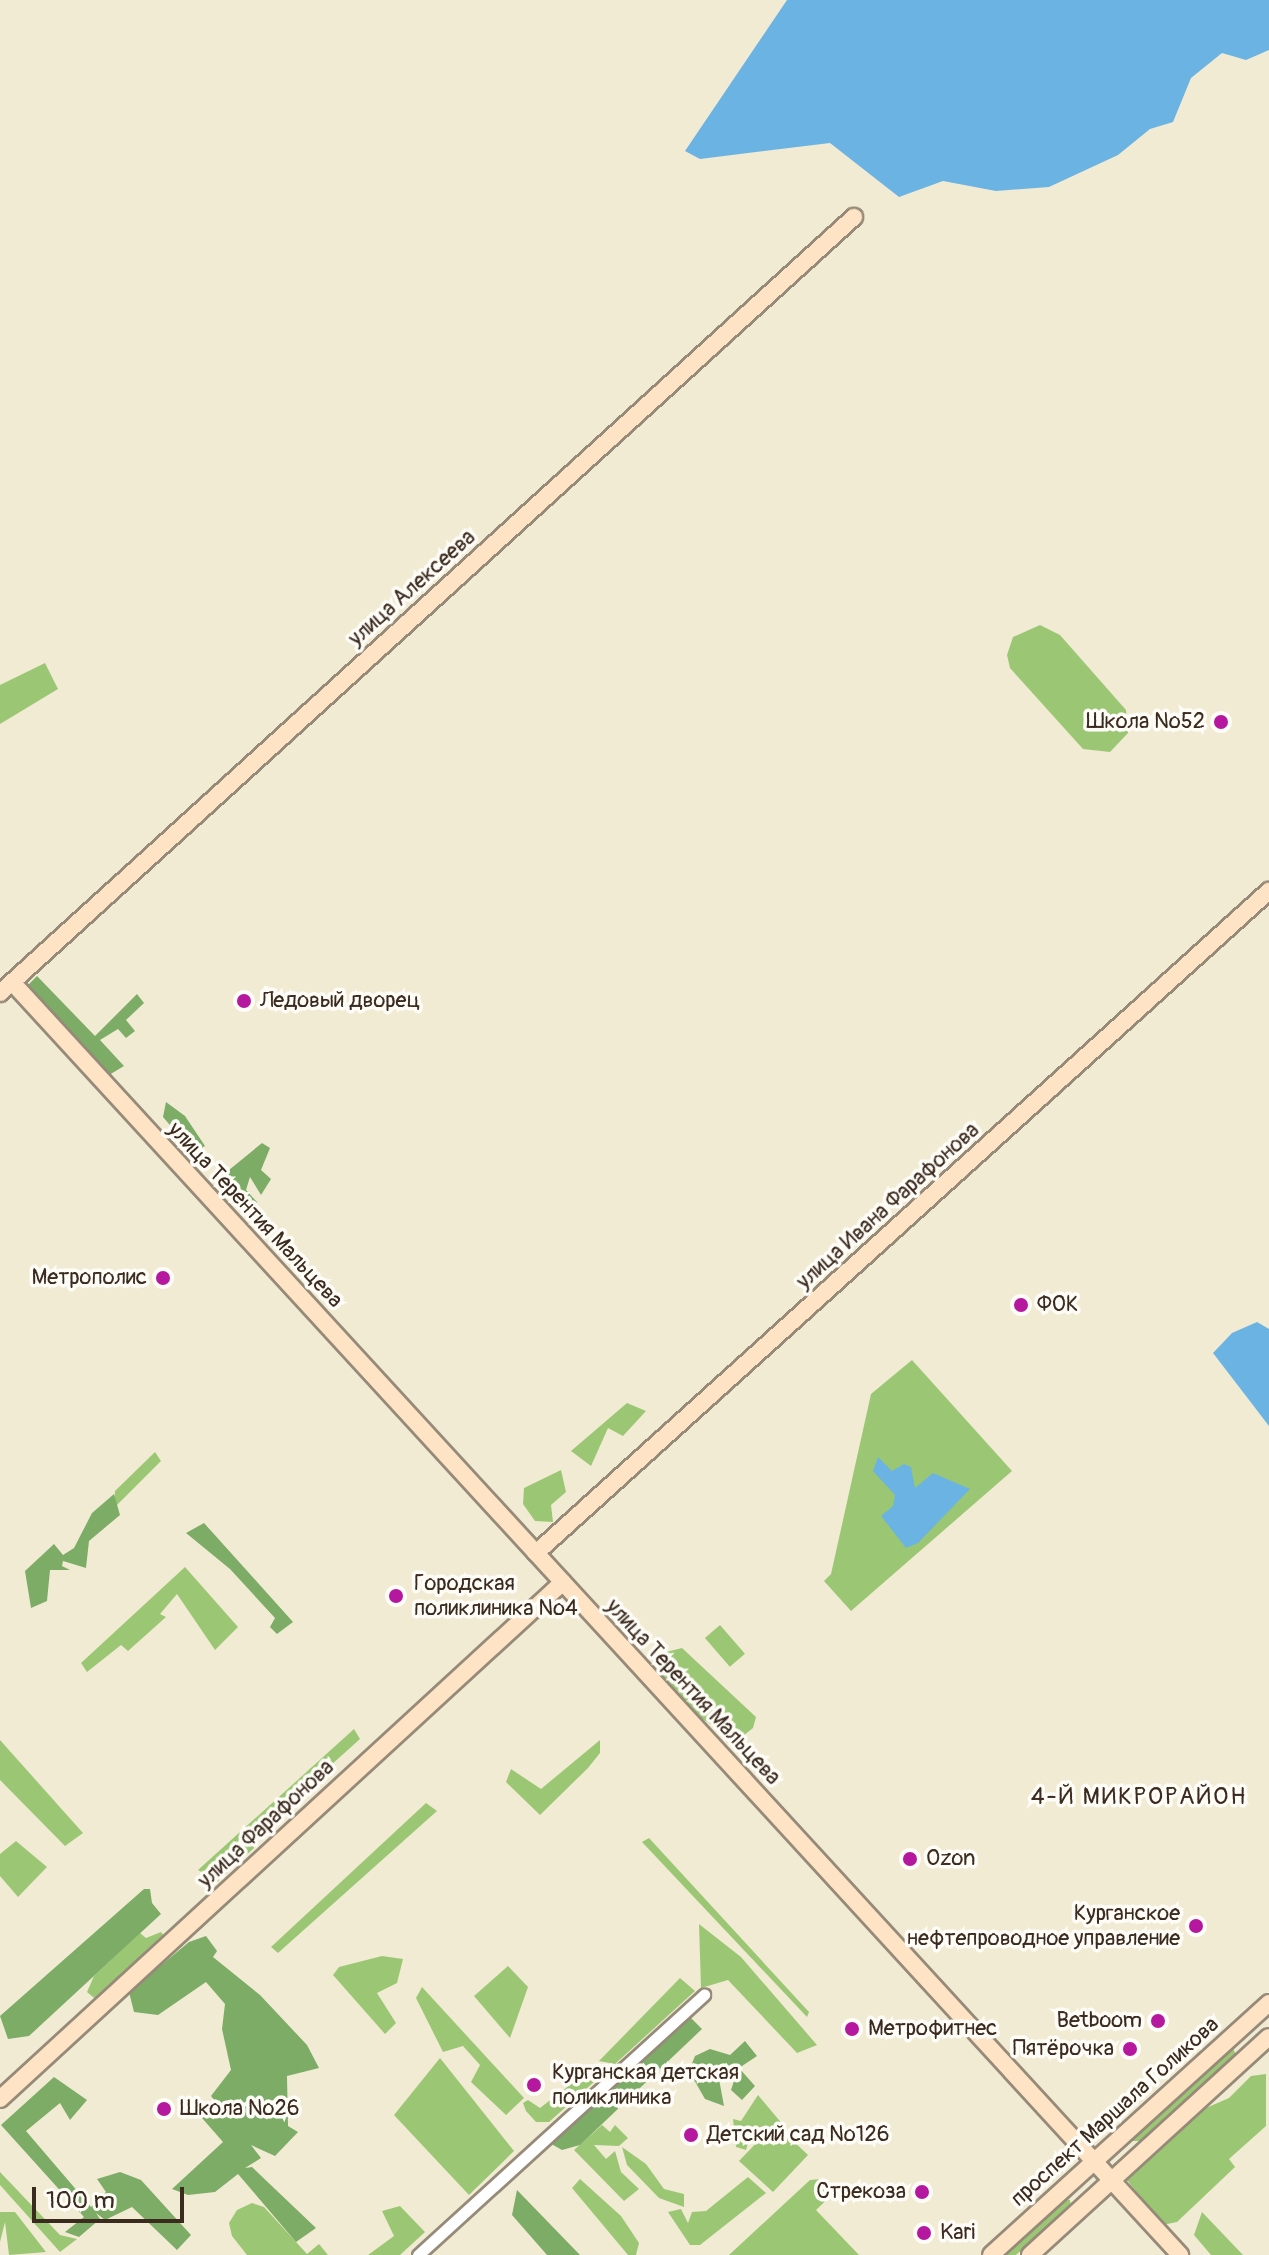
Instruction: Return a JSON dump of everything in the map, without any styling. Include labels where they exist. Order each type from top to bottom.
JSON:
[{"type":"street","name":"улица Алексеева","points":[[6,987],[854,217]]},
{"type":"street","name":"улица Ивана Фарафонова","points":[[536,1553],[1269,891]]},
{"type":"street","name":"улица Терентия Мальцева","points":[[6,987],[563,1582],[1180,2255]]},
{"type":"street","name":"улица Фарафонова","points":[[0,2099],[563,1582]]},
{"type":"street","points":[[418,2255],[704,1995]]},
{"type":"street","name":"проспект Маршала Голикова","points":[[991,2255],[1269,2003]]},
{"type":"street","points":[[1237,2031],[1255,2050]]},
{"type":"street","points":[[1030,2255],[1269,2037]]},
{"type":"green space","points":[[1040,625],[1060,635],[1126,710],[1128,733],[1110,752],[1083,749],[1010,668],[1007,655],[1013,637]]},
{"type":"green space","points":[[45,663],[58,689],[0,724],[0,685]]},
{"type":"green space","points":[[37,976],[95,1036],[137,994],[144,1003],[126,1020],[135,1031],[126,1038],[118,1029],[100,1040],[124,1066],[109,1075],[28,985]]},
{"type":"green space","points":[[166,1102],[185,1116],[205,1146],[193,1152],[163,1117]]},
{"type":"green space","points":[[262,1143],[270,1148],[261,1170],[271,1179],[261,1195],[250,1177],[246,1190],[257,1202],[245,1215],[221,1184],[229,1170]]},
{"type":"green space","points":[[912,1360],[1012,1471],[851,1611],[824,1581],[831,1574],[871,1394]]},
{"type":"green space","points":[[627,1403],[646,1411],[623,1436],[608,1428],[591,1466],[571,1451]]},
{"type":"green space","points":[[155,1452],[161,1461],[114,1508],[115,1491]]},
{"type":"green space","points":[[561,1470],[566,1492],[551,1505],[553,1522],[535,1521],[523,1504],[524,1488]]},
{"type":"green space","points":[[114,1494],[120,1515],[89,1541],[86,1568],[63,1561],[62,1566],[70,1570],[50,1570],[47,1601],[31,1608],[25,1571],[54,1544],[63,1555],[74,1548],[92,1513]]},
{"type":"green space","points":[[204,1523],[293,1622],[277,1634],[270,1627],[275,1618],[230,1569],[186,1533]]},
{"type":"green space","points":[[185,1567],[238,1627],[215,1650],[177,1594],[160,1614],[166,1617],[128,1651],[121,1645],[87,1672],[81,1663]]},
{"type":"green space","points":[[720,1625],[745,1654],[730,1667],[705,1638]]},
{"type":"green space","points":[[682,1648],[756,1717],[753,1728],[738,1740],[690,1712],[679,1692],[663,1680],[654,1655]]},
{"type":"green space","points":[[354,1729],[360,1739],[251,1837],[254,1848],[217,1882],[198,1870]]},
{"type":"green space","points":[[0,1740],[83,1833],[65,1846],[0,1780]]},
{"type":"green space","points":[[600,1740],[600,1753],[588,1768],[540,1815],[506,1782],[511,1769],[541,1789]]},
{"type":"green space","points":[[426,1803],[437,1811],[278,1953],[271,1947]]},
{"type":"green space","points":[[649,1838],[809,2012],[807,2017],[642,1842]]},
{"type":"green space","points":[[16,1841],[47,1867],[18,1897],[0,1876],[0,1854]]},
{"type":"green space","points":[[144,1889],[150,1889],[152,1903],[161,1914],[29,2036],[8,2039],[0,2016]]},
{"type":"green space","points":[[699,1924],[741,1957],[817,2045],[797,2053],[728,1980],[701,1988]]},
{"type":"green space","points":[[161,1932],[167,1940],[100,2003],[87,1992],[94,1976],[140,1933],[146,1938]]},
{"type":"green space","points":[[206,1936],[217,1951],[213,1957],[260,1995],[307,2045],[319,2068],[287,2076],[288,2126],[298,2132],[275,2156],[251,2145],[261,2158],[245,2168],[252,2167],[316,2228],[296,2242],[238,2174],[215,2192],[188,2195],[172,2189],[223,2142],[195,2110],[208,2103],[227,2116],[211,2096],[231,2070],[222,2029],[225,2004],[206,1982],[158,2015],[134,2012],[129,1992],[189,1942]]},
{"type":"green space","points":[[382,1956],[403,1959],[397,1983],[377,1993],[396,2023],[385,2034],[333,1975],[339,1967]]},
{"type":"green space","points":[[508,1966],[528,1987],[510,2038],[474,1996]]},
{"type":"green space","points":[[680,1978],[695,1991],[615,2064],[599,2061]]},
{"type":"green space","points":[[422,1987],[524,2098],[506,2115],[471,2082],[480,2065],[463,2046],[443,2052],[416,1998]]},
{"type":"green space","points":[[685,2012],[702,2029],[580,2145],[562,2150],[546,2141]]},
{"type":"green space","points":[[745,2041],[757,2056],[739,2068],[755,2086],[742,2100],[731,2090],[734,2081],[719,2079],[724,2106],[705,2099],[689,2071],[695,2056],[710,2049],[730,2055]]},
{"type":"green space","points":[[1232,2047],[1236,2054],[1142,2141],[1132,2141]]},
{"type":"green space","points":[[440,2058],[514,2151],[469,2195],[394,2115]]},
{"type":"green space","points":[[588,2071],[595,2081],[549,2122],[536,2122],[526,2111],[523,2103],[528,2100],[540,2108]]},
{"type":"green space","points":[[1266,2074],[1266,2126],[1229,2159],[1235,2167],[1177,2222],[1162,2225],[1127,2180],[1206,2108],[1229,2098],[1251,2076]]},
{"type":"green space","points":[[54,2077],[87,2100],[70,2120],[60,2103],[26,2131],[91,2207],[106,2192],[97,2179],[120,2172],[141,2180],[191,2235],[177,2250],[132,2207],[105,2220],[96,2213],[100,2219],[79,2237],[65,2232],[84,2217],[1,2125]]},
{"type":"green space","points":[[758,2095],[784,2126],[779,2133],[765,2126],[752,2129],[746,2150],[736,2147],[733,2119],[741,2121]]},
{"type":"green space","points":[[602,2125],[610,2132],[615,2125],[628,2138],[619,2146],[594,2145],[606,2159],[615,2151],[621,2172],[639,2189],[624,2201],[574,2150]]},
{"type":"green space","points":[[786,2134],[808,2155],[773,2192],[739,2161],[763,2136]]},
{"type":"green space","points":[[622,2147],[646,2164],[664,2189],[684,2194],[684,2207],[659,2198],[627,2165]]},
{"type":"green space","points":[[0,2172],[60,2235],[77,2239],[60,2252],[0,2185]]},
{"type":"green space","points":[[748,2177],[766,2193],[700,2245],[690,2245],[668,2212],[681,2209],[688,2223],[692,2212],[706,2211]]},
{"type":"green space","points":[[580,2179],[621,2216],[639,2243],[636,2255],[628,2255],[572,2188]]},
{"type":"green space","points":[[821,2179],[835,2192],[816,2210],[859,2255],[729,2255],[810,2180]]},
{"type":"green space","points":[[517,2190],[580,2255],[547,2255],[512,2215]]},
{"type":"green space","points":[[1064,2199],[1070,2200],[1071,2206],[1016,2255],[1001,2255]]},
{"type":"green space","points":[[252,2203],[264,2207],[307,2254],[319,2244],[328,2255],[247,2255],[232,2236],[229,2223],[237,2210]]},
{"type":"green space","points":[[400,2206],[425,2232],[400,2255],[368,2255],[394,2236],[382,2211]]},
{"type":"green space","points":[[0,2212],[15,2212],[46,2252],[9,2255],[5,2222],[0,2242]]},
{"type":"green space","points":[[1202,2212],[1243,2255],[1211,2255],[1194,2235]]},
{"type":"water","points":[[787,0],[1269,0],[1269,50],[1246,60],[1222,53],[1191,78],[1173,122],[1150,129],[1118,155],[1049,187],[996,191],[943,181],[899,197],[830,143],[700,159],[685,151]]},
{"type":"water","points":[[1257,1322],[1269,1329],[1269,1426],[1213,1353],[1232,1333]]},
{"type":"water","points":[[878,1457],[892,1471],[904,1464],[911,1467],[915,1488],[933,1473],[970,1489],[918,1543],[906,1548],[881,1516],[893,1506],[895,1495],[873,1471]]},
{"type":"place","name":"Школа №52","points":[[1221,722]]},
{"type":"place","name":"Ледовый дворец","points":[[244,1001]]},
{"type":"place","name":"Метрополис","points":[[163,1278]]},
{"type":"place","name":"ФОК","points":[[1021,1305]]},
{"type":"place","name":"Городская поликлиника №4","points":[[396,1596]]},
{"type":"place","name":"Ozon","points":[[910,1859]]},
{"type":"place","name":"Курганское нефтепроводное управление","points":[[1196,1926]]},
{"type":"place","name":"Betboom","points":[[1158,2021]]},
{"type":"place","name":"Метрофитнес","points":[[852,2029]]},
{"type":"place","name":"Пятёрочка","points":[[1130,2049]]},
{"type":"place","name":"Курганская детская поликлиника","points":[[534,2085]]},
{"type":"place","name":"Школа №26","points":[[164,2109]]},
{"type":"place","name":"Детский сад №126","points":[[691,2135]]},
{"type":"place","name":"Стрекоза","points":[[922,2192]]},
{"type":"place","name":"Kari","points":[[924,2233]]},
{"type":"district","name":"4-Й МИКРОРАЙОН","points":[[1139,1797]]}]
